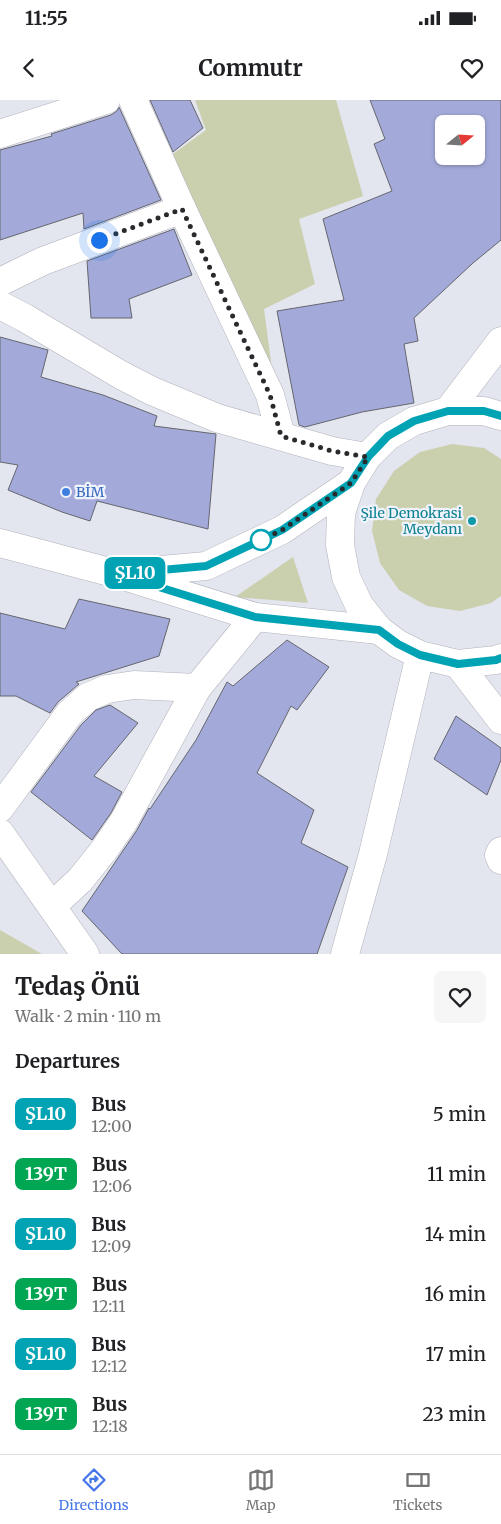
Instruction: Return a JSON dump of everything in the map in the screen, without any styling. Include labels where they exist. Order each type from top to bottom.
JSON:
[{"type":"street","points":[[0,134],[106,100]]},
{"type":"street","points":[[133,100],[270,395],[281,436]]},
{"type":"street","points":[[0,282],[43,260],[182,209]]},
{"type":"street","points":[[0,305],[122,375],[217,418],[332,451],[368,457]]},
{"type":"street","points":[[448,411],[501,341]]},
{"type":"street","points":[[501,416],[484,411],[448,411],[414,421],[388,436],[368,457],[351,483],[341,513],[340,545],[346,576],[359,605],[379,630],[398,644],[420,655],[458,664],[501,658]]},
{"type":"street","points":[[117,574],[206,566],[282,530],[351,483]]},
{"type":"street","points":[[0,543],[117,574],[255,617],[379,630]]},
{"type":"street","points":[[52,906],[86,872],[104,850],[124,821],[197,688],[255,617]]},
{"type":"street","points":[[345,954],[373,854],[420,655]]},
{"type":"street","points":[[458,664],[501,720]]},
{"type":"street","points":[[0,808],[69,714],[88,697],[107,688],[134,685],[197,688]]},
{"type":"street","points":[[0,833],[85,954]]},
{"type":"street","points":[[501,850],[499,855],[501,860]]},
{"type":"green space","points":[[195,100],[336,100],[363,196],[299,219],[315,284],[264,309],[271,362],[261,364],[173,154],[206,130]]},
{"type":"green space","points":[[452,444],[484,448],[501,459],[501,596],[491,603],[460,611],[427,606],[399,590],[380,563],[372,531],[376,499],[394,471],[420,452]]},
{"type":"green space","points":[[293,557],[308,603],[235,597]]},
{"type":"green space","points":[[0,930],[42,954],[0,954]]},
{"type":"building","points":[[150,100],[190,100],[203,128],[173,152]]},
{"type":"building","points":[[370,100],[501,100],[501,240],[473,263],[414,318],[418,341],[404,344],[414,403],[362,412],[305,427],[299,425],[277,311],[344,300],[323,219],[392,191],[374,144],[385,139]]},
{"type":"building","points":[[119,107],[161,200],[84,229],[83,213],[0,240],[0,150],[52,136],[51,134],[111,115]]},
{"type":"building","points":[[174,229],[192,275],[129,299],[132,318],[91,318],[87,261]]},
{"type":"building","points":[[0,337],[48,350],[41,377],[103,395],[157,416],[154,426],[216,434],[208,529],[97,501],[90,521],[8,490],[18,465],[0,462]]},
{"type":"building","points":[[79,599],[170,619],[159,656],[76,682],[79,684],[58,702],[50,713],[16,696],[0,696],[0,613],[65,629]]},
{"type":"building","points":[[287,640],[329,667],[297,710],[291,706],[257,773],[314,810],[301,843],[348,867],[317,954],[122,954],[82,911],[196,740],[227,682],[233,686]]},
{"type":"building","points":[[110,705],[138,723],[94,776],[122,792],[111,813],[92,840],[31,792],[81,725],[96,710]]},
{"type":"building","points":[[456,716],[501,748],[501,760],[487,795],[434,759]]},
{"type":"bus line","name":"ŞL10","points":[[501,416],[484,411],[448,411],[414,421],[388,436],[368,457],[351,483],[282,530],[206,566],[117,574],[255,617],[379,630],[398,644],[420,655],[458,664],[501,658]]},
{"type":"place","name":"BİM","points":[[66,492]]},
{"type":"place","name":"Şile Demokrasi Meydanı","points":[[472,521]]},
{"type":"route","points":[[99,240],[182,209],[270,395],[281,436],[332,451],[368,457],[351,483],[282,530],[261,540]]}]
